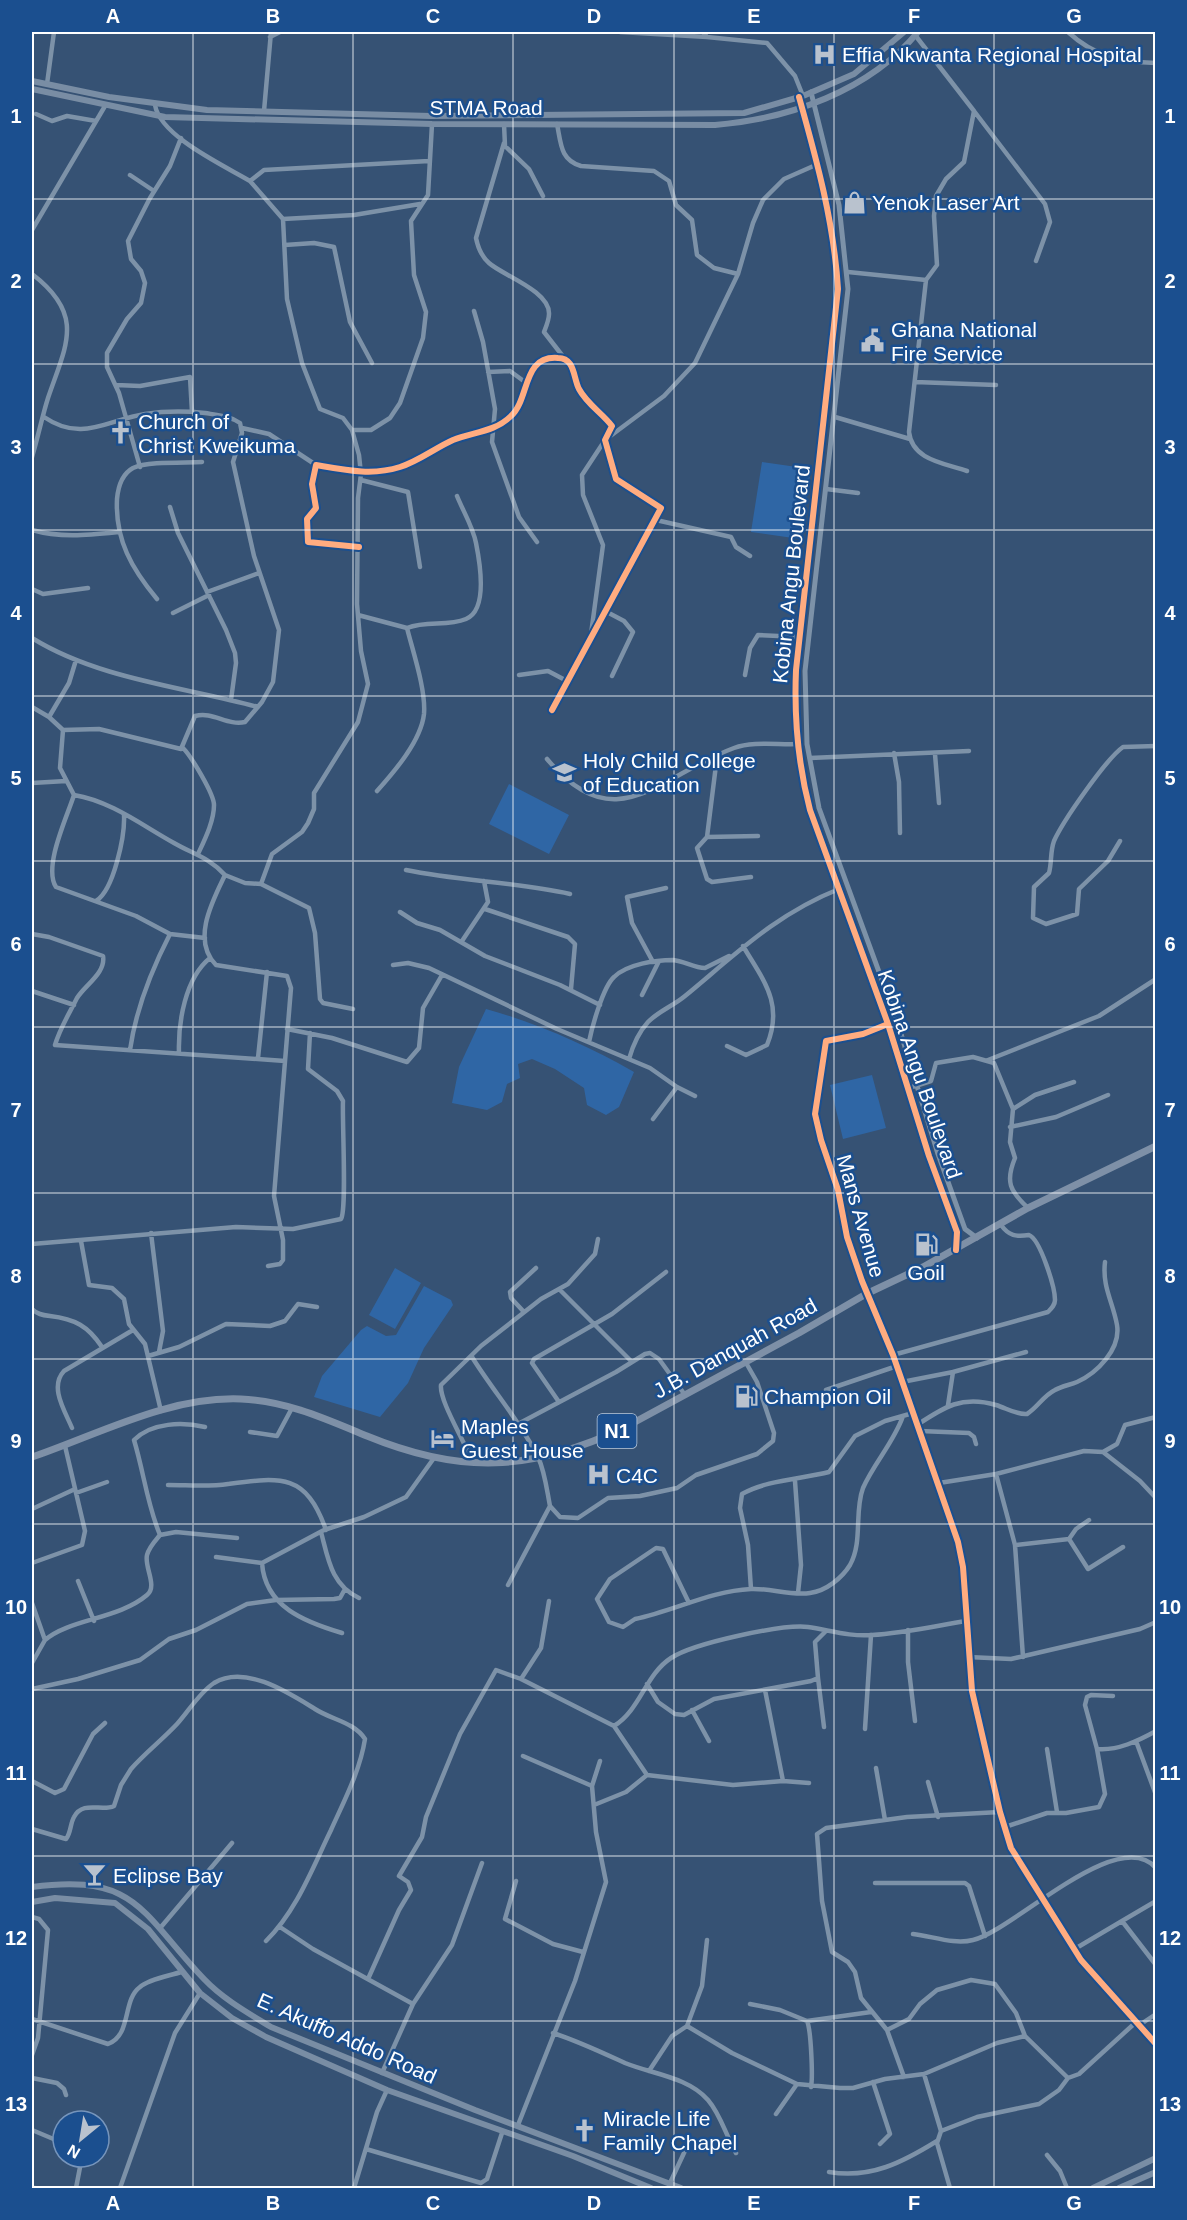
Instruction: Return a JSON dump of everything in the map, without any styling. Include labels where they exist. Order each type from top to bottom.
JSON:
[{"type":"highway","name":"J.B. Danquah Road","points":[[32,1455],[65,1446],[161,1411],[224,1399],[254,1400],[292,1407],[393,1446],[434,1458],[472,1462],[539,1459],[594,1442],[685,1395],[866,1294],[956,1250],[1028,1208],[1155,1146]]},
{"type":"main road","name":"STMA Road","points":[[32,81],[155,105],[207,110],[431,116],[716,115],[744,113],[801,96],[854,74],[904,32]]},
{"type":"main road","name":"STMA Road","points":[[32,89],[156,115],[432,124],[715,125],[747,122],[801,107],[859,82],[916,33]]},
{"type":"main road","name":"E. Akuffo Addo Road","points":[[32,1887],[71,1883],[103,1888],[129,1898],[161,1927],[205,1980],[242,2010],[271,2026],[382,2073],[681,2188]]},
{"type":"main road","name":"E. Akuffo Addo Road","points":[[32,1902],[55,1898],[115,1903],[148,1929],[200,1993],[232,2018],[266,2037],[387,2090],[501,2133],[573,2156],[646,2188]]},
{"type":"main road","points":[[1093,2188],[1155,2158]]},
{"type":"main road","points":[[1119,2188],[1155,2172]]},
{"type":"street","points":[[47,84],[54,32]]},
{"type":"street","points":[[264,111],[270,34],[280,32]]},
{"type":"street","points":[[620,32],[767,43],[795,76],[801,96]]},
{"type":"street","points":[[703,32],[707,37]]},
{"type":"street","points":[[1068,32],[1081,44],[1102,56],[1128,62],[1155,63]]},
{"type":"street","points":[[916,33],[1045,204],[1050,222],[1036,261]]},
{"type":"street","name":"Kobina Angu Boulevard","points":[[811,92],[839,205],[848,272],[835,417],[805,671],[810,758],[819,808],[918,1087],[938,1154],[965,1228]]},
{"type":"street","name":"Kobina Angu Boulevard","points":[[801,96],[801,107],[818,164],[836,250],[838,289],[835,337],[800,637],[795,699],[802,782],[810,810],[888,1024],[929,1156],[957,1232],[956,1250]]},
{"type":"street","points":[[155,105],[156,115],[181,138],[250,181],[283,219],[287,299],[312,390],[320,409],[343,418],[352,430],[362,474],[358,615],[363,664],[368,684],[361,714],[317,788],[314,809],[305,828],[276,849],[261,884]]},
{"type":"street","points":[[32,230],[105,106]]},
{"type":"street","points":[[967,471],[927,458],[912,446],[910,439],[926,280],[937,265],[934,216],[936,196],[946,179],[964,162],[974,111]]},
{"type":"street","points":[[36,114],[52,121],[67,116],[96,121]]},
{"type":"street","points":[[352,430],[365,431],[375,428],[390,418],[400,403],[423,338],[426,312],[414,275],[411,224],[420,204],[428,195],[432,124]]},
{"type":"street","points":[[504,124],[504,143],[476,238],[478,249],[489,264],[525,282],[548,307],[549,314],[544,332],[549,342],[572,365],[580,391],[612,426],[584,470],[581,482],[583,495],[603,545],[591,637]]},
{"type":"street","points":[[556,124],[563,152],[571,163],[581,166],[654,171],[664,176],[672,184],[676,205],[692,220],[697,255],[714,268],[738,274]]},
{"type":"street","points":[[140,467],[116,385],[107,366],[106,353],[127,319],[141,303],[145,291],[143,276],[131,259],[128,241],[170,166],[181,138]]},
{"type":"street","points":[[504,143],[529,169],[543,196]]},
{"type":"street","points":[[605,440],[664,396],[689,370],[738,274],[753,223],[763,200],[784,179],[827,160]]},
{"type":"street","points":[[250,181],[264,170],[429,161]]},
{"type":"street","points":[[130,175],[154,191]]},
{"type":"street","points":[[283,219],[354,215],[420,204]]},
{"type":"street","points":[[285,245],[314,243],[334,247],[350,322],[372,363]]},
{"type":"street","points":[[848,272],[926,280]]},
{"type":"street","points":[[32,274],[57,299],[64,311],[67,323],[60,372],[48,399],[32,457]]},
{"type":"street","points":[[474,311],[495,410],[492,442],[512,492],[519,517],[537,542]]},
{"type":"street","points":[[44,417],[58,426],[76,430],[104,427],[127,419],[164,412],[192,412],[235,419],[242,428],[269,434],[316,465],[350,468],[362,474],[402,467],[454,440],[483,433],[510,418],[520,407],[525,382],[532,370],[546,360],[559,357],[572,365]]},
{"type":"street","points":[[488,372],[510,371],[525,382]]},
{"type":"street","points":[[116,385],[140,386],[190,377],[192,412]]},
{"type":"street","points":[[915,382],[996,385]]},
{"type":"street","points":[[835,417],[910,439]]},
{"type":"street","points":[[183,748],[195,716],[204,713],[238,724],[245,722],[258,707],[273,682],[279,638],[277,622],[260,573],[233,462],[242,428]]},
{"type":"street","points":[[552,710],[661,508],[616,479],[605,440]]},
{"type":"street","points":[[158,599],[133,567],[118,532],[117,493],[127,473],[140,467],[202,462]]},
{"type":"street","points":[[316,465],[312,484],[316,508],[307,519],[308,542],[359,547]]},
{"type":"street","points":[[361,480],[408,492],[420,567]]},
{"type":"street","points":[[826,489],[858,493]]},
{"type":"street","points":[[358,615],[407,628],[422,622],[464,620],[474,614],[480,604],[476,543],[457,496]]},
{"type":"street","points":[[170,507],[178,532],[235,653],[236,663],[231,700]]},
{"type":"street","points":[[656,520],[731,537],[736,547],[750,556]]},
{"type":"street","points":[[32,530],[50,535],[72,536],[118,532]]},
{"type":"street","points":[[173,613],[208,594],[260,573]]},
{"type":"street","points":[[32,589],[43,594],[65,593],[88,588]]},
{"type":"street","points":[[605,611],[624,621],[633,632],[612,676]]},
{"type":"street","points":[[377,791],[408,755],[423,717],[407,628]]},
{"type":"street","points":[[745,675],[750,648],[758,635],[800,637]]},
{"type":"street","points":[[32,638],[76,660],[153,683],[258,707]]},
{"type":"street","points":[[49,717],[69,683],[76,660]]},
{"type":"street","points":[[519,675],[549,671],[567,681]]},
{"type":"street","points":[[32,707],[49,717],[63,730],[64,741],[60,768],[74,795],[90,799],[147,825],[181,847],[198,854],[225,875],[245,883],[261,884],[309,908],[315,933],[320,999],[323,1003],[353,1009]]},
{"type":"street","points":[[63,730],[99,729],[183,748],[198,766],[214,805],[208,832],[198,854]]},
{"type":"street","points":[[547,759],[576,788],[600,800],[643,793],[743,745],[798,744]]},
{"type":"street","points":[[1120,841],[1108,861],[1079,889],[1077,914],[1046,924],[1032,918],[1034,887],[1049,873],[1051,850],[1055,839],[1084,794],[1119,750],[1129,747],[1155,746]]},
{"type":"street","points":[[810,758],[969,751]]},
{"type":"street","points":[[894,753],[899,783],[900,833]]},
{"type":"street","points":[[934,754],[939,803]]},
{"type":"street","points":[[717,757],[707,837],[697,848],[707,879],[712,882],[752,877]]},
{"type":"street","points":[[32,783],[66,781]]},
{"type":"street","points":[[74,795],[52,863],[50,876],[53,883],[60,890],[142,919],[170,934],[204,938]]},
{"type":"street","points":[[96,901],[102,896],[110,882],[125,830],[124,815]]},
{"type":"street","points":[[707,837],[758,836]]},
{"type":"street","points":[[406,870],[452,879],[523,884],[570,894]]},
{"type":"street","points":[[225,875],[211,906],[204,938],[210,958],[216,965],[287,976],[291,988],[274,1196],[281,1229],[283,1260],[280,1264],[267,1266]]},
{"type":"street","points":[[462,941],[488,903],[484,881]]},
{"type":"street","points":[[629,1059],[635,1040],[651,1019],[683,998],[743,946],[792,910],[847,885]]},
{"type":"street","points":[[656,961],[632,923],[627,897],[666,888]]},
{"type":"street","points":[[485,909],[568,937],[575,944],[571,990]]},
{"type":"street","points":[[400,912],[417,923],[440,930],[462,941],[485,956],[571,990],[600,1005]]},
{"type":"street","points":[[32,934],[49,937],[103,956],[101,969],[64,1021],[55,1045],[285,1061]]},
{"type":"street","points":[[129,1050],[135,1017],[156,961],[170,934]]},
{"type":"street","points":[[727,1046],[746,1055],[767,1045],[772,1032],[771,990],[743,946]]},
{"type":"street","points":[[589,1042],[600,1005],[613,977],[625,970],[656,961],[681,961],[705,968],[734,954]]},
{"type":"street","points":[[179,1053],[180,1019],[195,979],[204,963],[210,958]]},
{"type":"street","points":[[642,995],[656,961]]},
{"type":"street","points":[[393,965],[408,963],[442,975],[650,1068],[677,1087],[695,1096]]},
{"type":"street","points":[[258,1058],[267,972]]},
{"type":"street","points":[[287,1029],[310,1033],[407,1062],[419,1048],[423,1008],[442,975]]},
{"type":"street","points":[[988,1060],[1099,1016],[1155,979]]},
{"type":"street","points":[[32,991],[74,1005]]},
{"type":"street","name":"Mans Avenue","points":[[866,1294],[847,1237],[845,1218],[815,1114],[826,1041],[863,1034],[888,1024]]},
{"type":"street","points":[[32,1244],[236,1227],[281,1229],[336,1222],[344,1214],[342,1101],[337,1091],[309,1069],[310,1033]]},
{"type":"street","points":[[909,1088],[931,1081],[936,1063],[973,1057],[988,1060],[997,1067],[1012,1109],[1010,1142],[1015,1158],[1009,1172],[1011,1188],[1028,1208]]},
{"type":"street","points":[[1012,1109],[1035,1095],[1074,1082]]},
{"type":"street","points":[[653,1119],[677,1087]]},
{"type":"street","points":[[1010,1127],[1056,1117],[1108,1095]]},
{"type":"street","points":[[893,1355],[1048,1312],[1052,1308],[1055,1299],[1052,1282],[1036,1239],[1029,1235],[1020,1236],[1008,1233],[1001,1224]]},
{"type":"street","points":[[957,1232],[965,1228],[977,1238]]},
{"type":"street","points":[[151,1233],[163,1331],[159,1352]]},
{"type":"street","points":[[472,1462],[440,1389],[446,1378],[472,1357],[481,1346],[524,1312],[541,1299],[560,1290],[588,1264],[595,1254],[598,1239]]},
{"type":"street","points":[[81,1241],[89,1285],[112,1288],[120,1294],[127,1306],[129,1324],[142,1338],[148,1356],[161,1411]]},
{"type":"street","points":[[919,1428],[948,1405],[973,1402],[1027,1414],[1041,1398],[1056,1389],[1076,1383],[1097,1369],[1112,1350],[1118,1327],[1105,1289],[1105,1262]]},
{"type":"street","points":[[524,1312],[511,1298],[510,1292],[536,1268]]},
{"type":"street","points":[[559,1402],[532,1363],[534,1359],[596,1324],[666,1272]]},
{"type":"street","points":[[560,1290],[631,1361]]},
{"type":"street","points":[[866,1294],[893,1355],[939,1483],[963,1567],[972,1691],[1000,1812],[1018,1861],[1074,1950],[1155,2044]]},
{"type":"street","points":[[148,1356],[179,1347],[226,1324],[270,1326],[285,1321],[298,1304],[318,1307]]},
{"type":"street","points":[[32,1310],[39,1314],[81,1324],[91,1331],[102,1347]]},
{"type":"street","points":[[72,1428],[58,1393],[58,1378],[64,1371],[133,1330]]},
{"type":"street","points":[[902,1382],[952,1372],[1026,1352]]},
{"type":"street","points":[[518,1424],[645,1354],[654,1354],[685,1395]]},
{"type":"street","points":[[472,1357],[539,1459],[550,1506],[560,1517],[578,1518],[608,1498],[640,1496],[677,1488],[696,1475],[756,1454],[773,1441],[774,1433],[757,1382],[745,1361]]},
{"type":"street","points":[[826,1390],[897,1366]]},
{"type":"street","points":[[948,1405],[952,1372]]},
{"type":"street","points":[[250,1432],[277,1436],[292,1407]]},
{"type":"street","points":[[751,1589],[748,1545],[739,1499],[750,1490],[767,1484],[795,1481],[829,1472],[855,1436],[885,1421],[913,1413]]},
{"type":"street","points":[[148,1415],[152,1429]]},
{"type":"street","points":[[689,1603],[669,1556],[663,1549],[656,1548],[610,1579],[597,1599],[609,1622],[623,1627],[635,1619],[689,1603],[751,1589],[810,1593],[825,1588],[841,1576],[850,1564],[855,1551],[859,1500],[864,1486],[898,1430],[903,1416]]},
{"type":"street","points":[[939,1483],[996,1473],[1084,1451],[1103,1452],[1117,1444],[1125,1425],[1155,1417]]},
{"type":"street","points":[[160,1535],[148,1508],[147,1483],[134,1440],[152,1429],[188,1423],[206,1427]]},
{"type":"street","points":[[919,1428],[969,1433],[974,1437],[976,1444]]},
{"type":"street","points":[[32,1563],[82,1545],[85,1540],[65,1446]]},
{"type":"street","points":[[1103,1452],[1140,1480],[1155,1498]]},
{"type":"street","points":[[216,1557],[262,1563],[324,1531],[364,1517],[406,1497],[434,1458]]},
{"type":"street","points":[[996,1473],[1015,1545],[1023,1657]]},
{"type":"street","points":[[168,1485],[227,1485],[260,1479],[288,1482],[311,1496],[324,1531],[329,1566],[345,1589],[359,1598]]},
{"type":"street","points":[[795,1481],[801,1565],[798,1593]]},
{"type":"street","points":[[32,1509],[75,1491],[107,1482]]},
{"type":"street","points":[[508,1585],[550,1506]]},
{"type":"street","points":[[1015,1545],[1069,1539],[1076,1529],[1089,1520]]},
{"type":"street","points":[[32,1664],[45,1640],[64,1630],[109,1616],[147,1595],[152,1586],[146,1561],[147,1552],[160,1535],[176,1532],[237,1538]]},
{"type":"street","points":[[1069,1539],[1088,1569],[1124,1547]]},
{"type":"street","points":[[262,1563],[263,1578],[276,1600],[309,1623],[342,1633]]},
{"type":"street","points":[[78,1581],[94,1621]]},
{"type":"street","points":[[32,1689],[78,1679],[140,1660],[169,1639],[196,1630],[247,1604],[276,1600],[334,1599],[340,1598],[345,1589]]},
{"type":"street","points":[[521,1679],[542,1648],[549,1601]]},
{"type":"street","points":[[32,1603],[45,1640]]},
{"type":"street","points":[[614,1726],[626,1718],[657,1669],[674,1656],[727,1637],[807,1627],[825,1632],[871,1635],[966,1621]]},
{"type":"street","points":[[968,1656],[1011,1659],[1023,1657],[1118,1635],[1155,1622]]},
{"type":"street","points":[[908,1630],[908,1662],[915,1721]]},
{"type":"street","points":[[824,1727],[815,1642],[825,1632]]},
{"type":"street","points":[[865,1729],[871,1635]]},
{"type":"street","points":[[368,1979],[395,1917],[411,1890],[408,1882],[399,1876],[422,1837],[426,1817],[460,1734],[496,1670],[521,1679],[614,1726],[647,1775]]},
{"type":"street","points":[[32,1829],[66,1839],[74,1816],[90,1806],[107,1809],[114,1806],[121,1785],[145,1753],[160,1741],[213,1684],[228,1678],[256,1680],[285,1692],[328,1717],[344,1722],[361,1732],[365,1740],[363,1753],[309,1877],[280,1927],[266,1941]]},
{"type":"street","points":[[647,1684],[658,1702],[675,1714],[684,1715],[714,1699],[818,1678]]},
{"type":"street","points":[[765,1690],[783,1780]]},
{"type":"street","points":[[1005,1827],[1035,1816],[1094,1810],[1103,1802],[1105,1794],[1097,1749],[1085,1705],[1086,1699],[1091,1695],[1113,1696]]},
{"type":"street","points":[[692,1710],[709,1741]]},
{"type":"street","points":[[32,1780],[55,1793],[64,1789],[93,1734],[105,1722]]},
{"type":"street","points":[[1097,1749],[1106,1750],[1136,1741],[1155,1731]]},
{"type":"street","points":[[1136,1741],[1155,1795]]},
{"type":"street","points":[[1047,1749],[1057,1812]]},
{"type":"street","points":[[523,1756],[592,1786]]},
{"type":"street","points":[[518,2125],[575,1981],[606,1882],[596,1832],[592,1786],[600,1761]]},
{"type":"street","points":[[876,1768],[885,1820]]},
{"type":"street","points":[[594,1805],[626,1792],[647,1775],[733,1785],[783,1780],[809,1783]]},
{"type":"street","points":[[928,1782],[938,1817]]},
{"type":"street","points":[[904,2077],[886,2030],[861,1998],[851,1967],[848,1962],[832,1952],[822,1901],[817,1834],[826,1828],[885,1820],[1000,1812]]},
{"type":"street","points":[[161,1927],[232,1843]]},
{"type":"street","points":[[913,1934],[972,1941],[985,1936],[1081,1872],[1097,1866],[1140,1858],[1150,1861],[1155,1868]]},
{"type":"street","points":[[382,2073],[413,2004],[452,1945],[482,1863]]},
{"type":"street","points":[[516,1881],[505,1919],[553,1944],[583,1952]]},
{"type":"street","points":[[875,1883],[965,1882],[969,1886],[985,1936]]},
{"type":"street","points":[[1074,1950],[1155,1901]]},
{"type":"street","points":[[32,1917],[39,1919],[48,1930],[38,2038],[32,2055]]},
{"type":"street","points":[[1122,1921],[1155,1965]]},
{"type":"street","points":[[280,1927],[313,1949],[413,2004]]},
{"type":"street","points":[[649,2071],[672,2036],[687,2026],[702,1986],[707,1940]]},
{"type":"street","points":[[32,2019],[108,2044],[120,2034],[136,1991],[141,1985],[181,1972]]},
{"type":"street","points":[[886,2030],[909,2019],[920,2004],[937,1990],[960,1982],[978,1981],[995,1984],[1016,2013],[1025,2036],[1068,2078]]},
{"type":"street","points":[[120,2188],[175,2033],[200,1993]]},
{"type":"street","points":[[750,2004],[780,2010],[807,2021],[871,2012]]},
{"type":"street","points":[[941,2131],[977,2117],[1039,2103],[1059,2090],[1068,2078],[1079,2073],[1136,2024],[1155,2014]]},
{"type":"street","points":[[807,2021],[813,2075],[811,2087]]},
{"type":"street","points":[[687,2026],[732,2054],[797,2084],[811,2087],[853,2088],[873,2082],[924,2074],[998,2043],[1025,2036]]},
{"type":"street","points":[[553,2033],[673,2079],[707,2098],[718,2114],[725,2134],[736,2153]]},
{"type":"street","points":[[924,2074],[941,2131],[937,2141],[950,2188]]},
{"type":"street","points":[[32,2078],[57,2083],[64,2089],[66,2096]]},
{"type":"street","points":[[873,2082],[890,2134],[888,2139],[880,2144]]},
{"type":"street","points":[[776,2114],[797,2084]]},
{"type":"street","points":[[354,2188],[376,2112],[387,2090]]},
{"type":"street","points":[[32,2130],[51,2138]]},
{"type":"street","points":[[366,2149],[480,2186],[487,2179],[501,2133]]},
{"type":"street","points":[[670,2183],[690,2140]]},
{"type":"street","points":[[829,2172],[847,2175],[892,2166],[937,2141]]},
{"type":"street","points":[[1047,2155],[1060,2171],[1067,2188]]},
{"type":"street","points":[[76,2188],[80,2169]]},
{"type":"shaded area","points":[[762,462],[811,469],[800,539],[751,532]]},
{"type":"shaded area","points":[[509,784],[569,815],[549,854],[489,824]]},
{"type":"shaded area","points":[[486,1009],[562,1036],[634,1072],[619,1107],[606,1115],[587,1105],[584,1088],[555,1069],[532,1059],[518,1064],[520,1078],[507,1084],[502,1102],[487,1110],[452,1103],[459,1067]]},
{"type":"shaded area","points":[[872,1075],[886,1128],[843,1139],[830,1085]]},
{"type":"shaded area","points":[[395,1268],[421,1283],[395,1329],[369,1315]]},
{"type":"shaded area","points":[[424,1286],[451,1300],[453,1305],[424,1348],[408,1383],[380,1417],[314,1397],[322,1376],[361,1330],[367,1326],[386,1336],[396,1335]]},
{"type":"cycle path","points":[[799,97],[829,216],[838,289],[796,670],[796,723],[800,758],[810,810],[888,1024],[929,1156],[957,1232],[956,1250]]},
{"type":"cycle path","points":[[359,547],[308,542],[307,519],[316,508],[312,484],[316,465],[369,472],[390,470],[407,464],[453,440],[491,429],[505,421],[517,409],[532,371],[538,363],[546,359],[558,358],[568,361],[582,394],[612,426],[605,440],[616,479],[661,508],[552,710]]},
{"type":"cycle path","points":[[888,1024],[863,1034],[826,1041],[815,1114],[821,1140],[838,1190],[847,1237],[862,1281],[893,1355],[958,1542],[963,1567],[972,1691],[1000,1812],[1011,1848],[1081,1960],[1156,2044]]},
{"type":"place","name":"Effia Nkwanta Regional Hospital","points":[[824,54]]},
{"type":"place","name":"Yenok Laser Art","points":[[854,202]]},
{"type":"place","name":"Ghana National Fire Service","points":[[873,341]]},
{"type":"place","name":"Church of Christ Kweikuma","points":[[120,433]]},
{"type":"place","name":"Holy Child College of Education","points":[[565,772]]},
{"type":"place","name":"Goil","points":[[926,1244]]},
{"type":"place","name":"Champion Oil","points":[[746,1396]]},
{"type":"place","name":"Maples Guest House","points":[[443,1438]]},
{"type":"place","name":"C4C","points":[[598,1475]]},
{"type":"place","name":"Eclipse Bay","points":[[95,1875]]},
{"type":"place","name":"Miracle Life Family Chapel","points":[[585,2130]]}]
